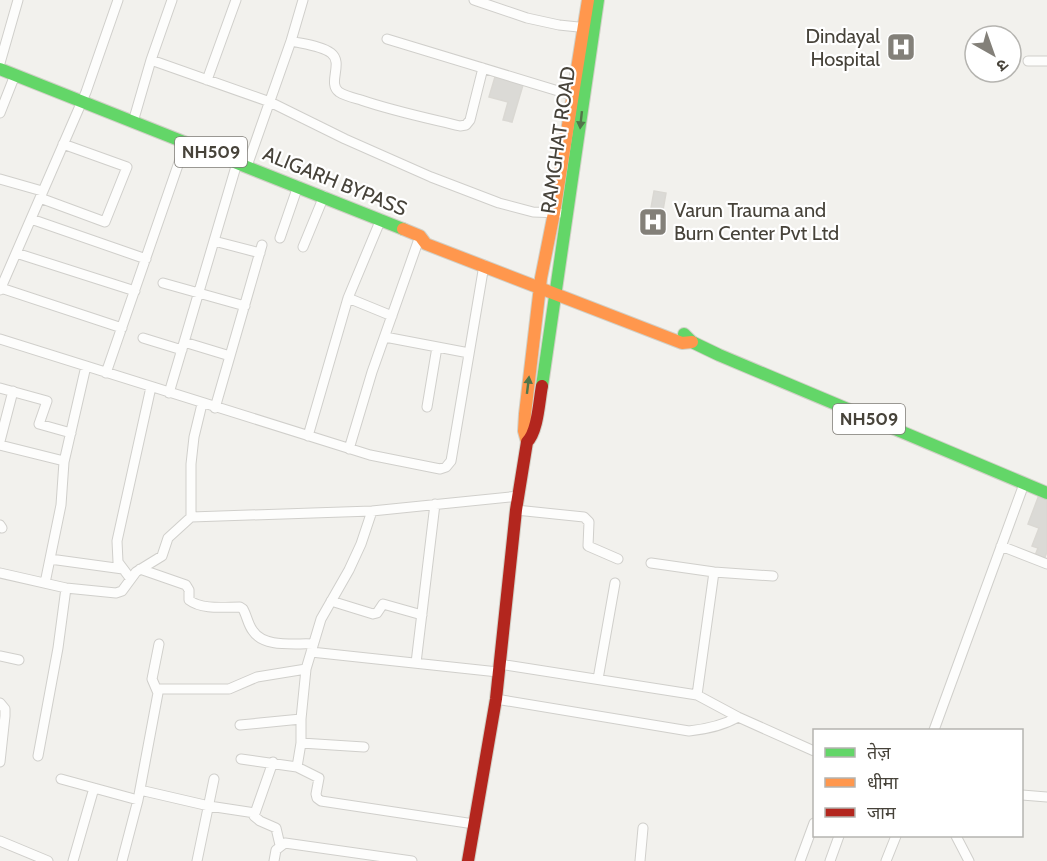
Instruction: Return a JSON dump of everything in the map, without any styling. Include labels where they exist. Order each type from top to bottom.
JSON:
[{"type":"main road","name":"RAMGHAT ROAD","points":[[588,0],[589,28]]},
{"type":"main road","name":"RAMGHAT ROAD","points":[[527,442],[524,430],[525,414],[540,283],[578,97],[589,28],[598,0]]},
{"type":"main road","name":"ALIGARH BYPASS","points":[[0,69],[85,93],[186,142],[247,158],[298,186],[421,237],[426,244],[540,283]]},
{"type":"main road","name":"RAMGHAT ROAD","points":[[527,442],[531,438],[537,416],[568,213],[578,97]]},
{"type":"main road","name":"ALIGARH BYPASS","points":[[421,237],[429,233],[555,290],[682,343],[692,342],[1047,494]]},
{"type":"main road","points":[[468,861],[496,699],[516,510],[527,442]]},
{"type":"street","points":[[0,63],[18,0]]},
{"type":"street","points":[[118,0],[85,93],[1,289],[122,328]]},
{"type":"street","points":[[134,118],[172,0]]},
{"type":"street","points":[[207,80],[236,0]]},
{"type":"street","points":[[169,393],[214,241],[270,102],[303,0]]},
{"type":"street","points":[[474,0],[527,18],[559,25],[589,28]]},
{"type":"street","points":[[387,39],[578,97]]},
{"type":"street","points":[[291,41],[328,51],[334,56],[337,63],[335,84],[340,93],[371,104],[460,126],[466,125],[470,120],[483,68]]},
{"type":"street","points":[[151,60],[270,102],[345,139],[431,177],[499,203],[533,212],[568,213]]},
{"type":"street","points":[[1028,62],[1047,61]]},
{"type":"street","points":[[0,113],[15,75]]},
{"type":"street","points":[[106,373],[186,142]]},
{"type":"street","points":[[0,179],[105,222],[127,167],[63,144]]},
{"type":"street","points":[[280,238],[298,186]]},
{"type":"street","points":[[303,247],[324,196]]},
{"type":"street","points":[[31,219],[146,259]]},
{"type":"street","points":[[308,436],[348,298],[381,219]]},
{"type":"street","points":[[349,449],[372,372],[421,237]]},
{"type":"street","points":[[214,241],[261,249],[215,408]]},
{"type":"street","points":[[16,253],[135,291]]},
{"type":"street","points":[[0,339],[349,449],[440,470],[447,467],[451,461],[484,265]]},
{"type":"street","points":[[163,283],[245,306]]},
{"type":"street","points":[[348,298],[392,316]]},
{"type":"street","points":[[385,337],[469,353]]},
{"type":"street","points":[[143,338],[230,356]]},
{"type":"street","points":[[427,406],[438,347]]},
{"type":"street","points":[[45,583],[61,505],[64,461],[86,366]]},
{"type":"street","points":[[130,578],[118,562],[117,541],[151,387]]},
{"type":"street","points":[[0,388],[47,401],[39,424],[71,433]]},
{"type":"street","points":[[0,441],[13,392]]},
{"type":"street","points":[[191,517],[191,464],[194,437],[202,404]]},
{"type":"street","points":[[0,445],[64,461]]},
{"type":"street","points":[[934,729],[1024,484]]},
{"type":"street","points":[[0,573],[66,588],[116,593],[126,587],[130,578],[140,569],[162,556],[168,538],[191,517],[372,511],[519,496]]},
{"type":"street","points":[[416,663],[435,504]]},
{"type":"street","points":[[516,510],[584,517],[589,522],[588,546],[618,559]]},
{"type":"street","points":[[297,767],[306,669],[312,648],[321,619],[361,544],[372,511]]},
{"type":"street","points":[[1001,546],[1047,564]]},
{"type":"street","points":[[50,559],[123,569]]},
{"type":"street","points":[[651,563],[714,572],[773,576]]},
{"type":"street","points":[[140,569],[186,585],[189,590],[189,600],[192,602],[206,606],[240,607],[245,612],[254,634],[268,642],[416,663],[499,668],[598,679],[697,695],[738,717],[813,751]]},
{"type":"street","points":[[697,695],[714,572]]},
{"type":"street","points":[[598,679],[615,583]]},
{"type":"street","points":[[38,756],[58,648],[66,588]]},
{"type":"street","points":[[331,601],[373,614],[377,613],[383,604],[422,615]]},
{"type":"street","points":[[122,861],[139,795],[157,689],[152,679],[159,644]]},
{"type":"street","points":[[0,656],[18,660]]},
{"type":"street","points":[[157,689],[229,689],[257,677],[306,669]]},
{"type":"street","points":[[496,699],[689,731],[710,729],[738,717]]},
{"type":"street","points":[[0,703],[5,709],[0,762]]},
{"type":"street","points":[[240,725],[301,719]]},
{"type":"street","points":[[301,743],[364,747]]},
{"type":"street","points":[[241,759],[297,767],[319,778],[316,794],[321,801],[474,824]]},
{"type":"street","points":[[273,762],[255,813],[256,819],[276,828],[280,845]]},
{"type":"street","points":[[61,779],[94,788],[255,813]]},
{"type":"street","points":[[197,861],[214,779]]},
{"type":"street","points":[[73,861],[94,788]]},
{"type":"street","points":[[1023,795],[1047,797]]},
{"type":"street","points":[[800,861],[813,826]]},
{"type":"street","points":[[640,861],[643,828]]},
{"type":"street","points":[[830,861],[839,837]]},
{"type":"street","points":[[886,861],[896,837]]},
{"type":"street","points":[[957,837],[969,861]]},
{"type":"street","points":[[0,841],[48,861]]},
{"type":"street","points":[[274,861],[276,850],[285,843],[412,861]]},
{"type":"building","points":[[495,77],[523,85],[512,122],[503,120],[508,102],[489,97]]},
{"type":"building","points":[[654,191],[666,193],[660,227],[648,225]]},
{"type":"building","points":[[1039,495],[1047,498],[1047,552],[1043,562],[1034,558],[1038,548],[1032,546],[1039,528],[1028,524]]},
{"type":"traffic: fast","points":[[542,386],[598,0]]},
{"type":"traffic: fast","points":[[0,69],[403,229]]},
{"type":"traffic: fast","points":[[684,334],[692,342],[719,355],[1047,493]]},
{"type":"traffic: slow","points":[[527,442],[524,431],[525,414],[541,278],[554,213],[588,0]]},
{"type":"traffic: slow","points":[[403,229],[420,236],[426,244],[682,343],[692,342]]},
{"type":"traffic: jam","points":[[468,861],[496,699],[516,510],[527,442],[534,431],[542,386]]},
{"type":"place","name":"Dindayal Hospital","points":[[901,47]]},
{"type":"place","name":"Varun Trauma and Burn Center Pvt Ltd","points":[[653,222]]}]
